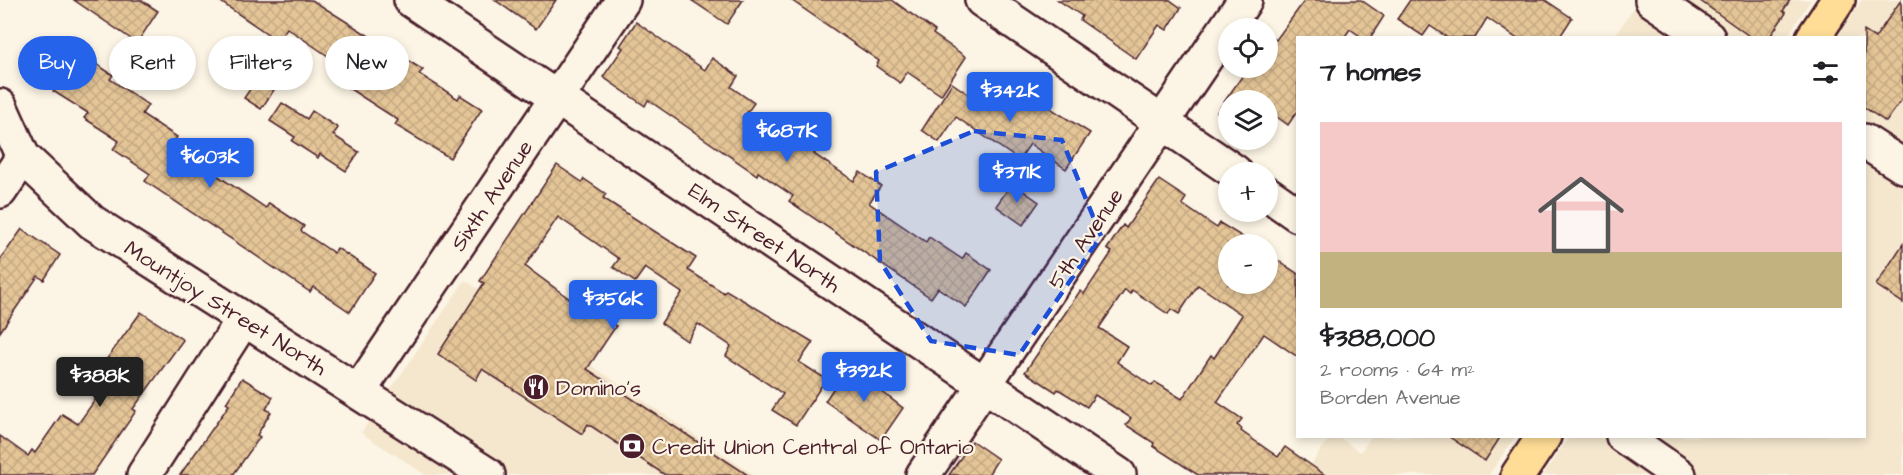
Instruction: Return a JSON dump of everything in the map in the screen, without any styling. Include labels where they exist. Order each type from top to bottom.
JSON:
[{"type":"main road","points":[[1814,36],[1838,0]]},
{"type":"main road","points":[[1518,475],[1543,438]]},
{"type":"street","name":"Elm Street North","points":[[411,0],[1119,475]]},
{"type":"street","name":"Sixth Avenue","points":[[359,391],[623,0]]},
{"type":"street","points":[[982,0],[1220,162]]},
{"type":"street","name":"5th Avenue","points":[[923,475],[1245,0]]},
{"type":"street","points":[[1652,0],[1705,36]]},
{"type":"street","name":"Mountjoy Street North","points":[[0,105],[23,157],[92,222],[488,475]]},
{"type":"street","points":[[1866,142],[1903,166]]},
{"type":"street","points":[[0,190],[23,157]]},
{"type":"street","points":[[1278,201],[1296,214]]},
{"type":"street","points":[[144,475],[243,320]]},
{"type":"street","points":[[1626,438],[1679,475]]},
{"type":"highlighted area","points":[[974,131],[1062,140],[1101,236],[1019,355],[931,341],[880,261],[876,172]]},
{"type":"shaded area","points":[[1639,0],[1811,0],[1788,36],[1614,36]]},
{"type":"shaded area","points":[[1862,0],[1903,0],[1903,475],[1543,475],[1568,438],[1866,438],[1866,36],[1838,36]]},
{"type":"shaded area","points":[[465,280],[754,475],[426,475],[361,433]]},
{"type":"shaded area","points":[[1329,438],[1340,438],[1360,452],[1370,438],[1514,438],[1489,475],[1304,475]]},
{"type":"building","points":[[74,0],[141,0],[158,11],[142,36],[127,36]]},
{"type":"building","points":[[218,0],[312,0],[369,36],[325,36],[325,54],[313,46],[313,36],[299,36],[287,28],[281,36],[271,36]]},
{"type":"building","points":[[495,0],[556,0],[536,29]]},
{"type":"building","points":[[691,0],[743,0],[727,24]]},
{"type":"building","points":[[791,0],[892,0],[935,31],[933,34],[966,57],[941,95],[907,72],[900,83],[876,66],[879,61]]},
{"type":"building","points":[[1058,0],[1170,0],[1181,8],[1167,30],[1159,25],[1136,59],[1080,20],[1082,16]]},
{"type":"building","points":[[1305,0],[1361,0],[1384,16],[1371,36],[1360,36],[1350,29],[1345,36],[1296,36],[1296,113],[1288,125],[1278,118],[1278,90],[1232,90],[1241,78],[1278,78],[1278,37]]},
{"type":"building","points":[[1410,0],[1545,0],[1572,18],[1560,36],[1513,36],[1487,18],[1476,36],[1445,36],[1430,26],[1423,36],[1397,19]]},
{"type":"building","points":[[1699,0],[1790,0],[1783,11],[1786,13],[1770,36],[1749,36]]},
{"type":"building","points":[[1901,0],[1903,98],[1886,122],[1866,108],[1866,36],[1864,36],[1864,31],[1875,38]]},
{"type":"building","points":[[636,22],[705,70],[712,58],[738,76],[731,87],[754,103],[743,118],[782,144],[796,123],[823,141],[814,154],[854,181],[860,172],[881,186],[869,203],[926,242],[929,237],[962,259],[966,253],[991,270],[966,307],[938,288],[931,298],[789,201],[793,196],[758,172],[757,175],[648,100],[645,106],[603,77],[623,48],[620,46]]},
{"type":"building","points":[[409,61],[423,70],[419,74],[458,99],[460,95],[482,109],[450,158],[395,125],[398,120],[351,90],[409,90]]},
{"type":"building","points":[[97,64],[109,72],[109,90],[126,90],[148,105],[142,114],[177,137],[172,145],[266,208],[269,203],[304,226],[301,231],[334,253],[337,248],[375,273],[350,312],[313,287],[310,292],[145,181],[150,174],[113,149],[119,141],[84,118],[88,113],[53,91],[97,90]]},
{"type":"building","points":[[1004,79],[1090,133],[1066,169],[1030,144],[1019,160],[956,117],[939,142],[922,130],[952,83],[986,106]]},
{"type":"building","points":[[249,90],[274,90],[261,109],[244,98]]},
{"type":"building","points":[[282,103],[307,119],[312,111],[338,128],[333,135],[359,152],[346,171],[320,154],[318,158],[292,141],[295,137],[270,121]]},
{"type":"building","points":[[557,165],[582,182],[584,179],[606,194],[603,198],[696,258],[688,270],[724,293],[726,290],[813,342],[799,362],[826,379],[796,425],[772,410],[783,394],[726,356],[731,346],[698,324],[687,341],[661,323],[682,293],[645,268],[635,282],[613,267],[619,259],[558,217],[525,266],[585,310],[588,307],[592,310],[594,306],[614,320],[612,324],[616,326],[587,369],[748,475],[665,475],[588,424],[582,434],[482,369],[476,380],[438,354],[484,283],[480,281]]},
{"type":"building","points":[[1159,180],[1186,198],[1182,204],[1217,228],[1220,223],[1238,234],[1218,234],[1218,294],[1278,294],[1278,261],[1296,273],[1296,356],[1264,334],[1217,402],[1242,419],[1237,425],[1242,429],[1241,431],[1278,457],[1285,447],[1325,475],[1198,475],[1153,446],[1154,443],[1126,425],[1131,418],[1095,395],[1087,407],[1058,389],[1056,392],[1025,372],[1080,291],[1084,294],[1112,252],[1107,249],[1123,225],[1126,228]],"holes":[[[1198,285],[1242,315],[1214,358],[1211,355],[1182,399],[1155,382],[1152,386],[1117,362],[1127,346],[1099,328],[1125,290],[1130,294],[1132,290],[1168,314],[1171,309],[1179,314]]]},
{"type":"building","points":[[1012,183],[1039,202],[1023,225],[996,206]]},
{"type":"building","points":[[22,229],[60,255],[44,280],[38,276],[0,332],[0,260]]},
{"type":"building","points":[[1903,244],[1903,303],[1876,285]]},
{"type":"building","points":[[141,312],[183,340],[133,409],[136,411],[92,475],[0,475],[0,436],[28,456],[32,450],[35,453],[62,414],[78,424],[110,379],[98,371]]},
{"type":"building","points":[[848,366],[903,408],[881,440],[825,401]]},
{"type":"building","points":[[242,378],[273,397],[266,409],[271,412],[257,435],[260,437],[233,475],[180,475],[229,405],[226,403]]},
{"type":"building","points":[[1451,438],[1500,438],[1485,461]]},
{"type":"building","points":[[972,441],[998,459],[988,475],[949,475]]},
{"type":"place","name":"Domino's","points":[[536,387]]},
{"type":"place","name":"Credit Union Central of Ontario","points":[[632,446]]}]
